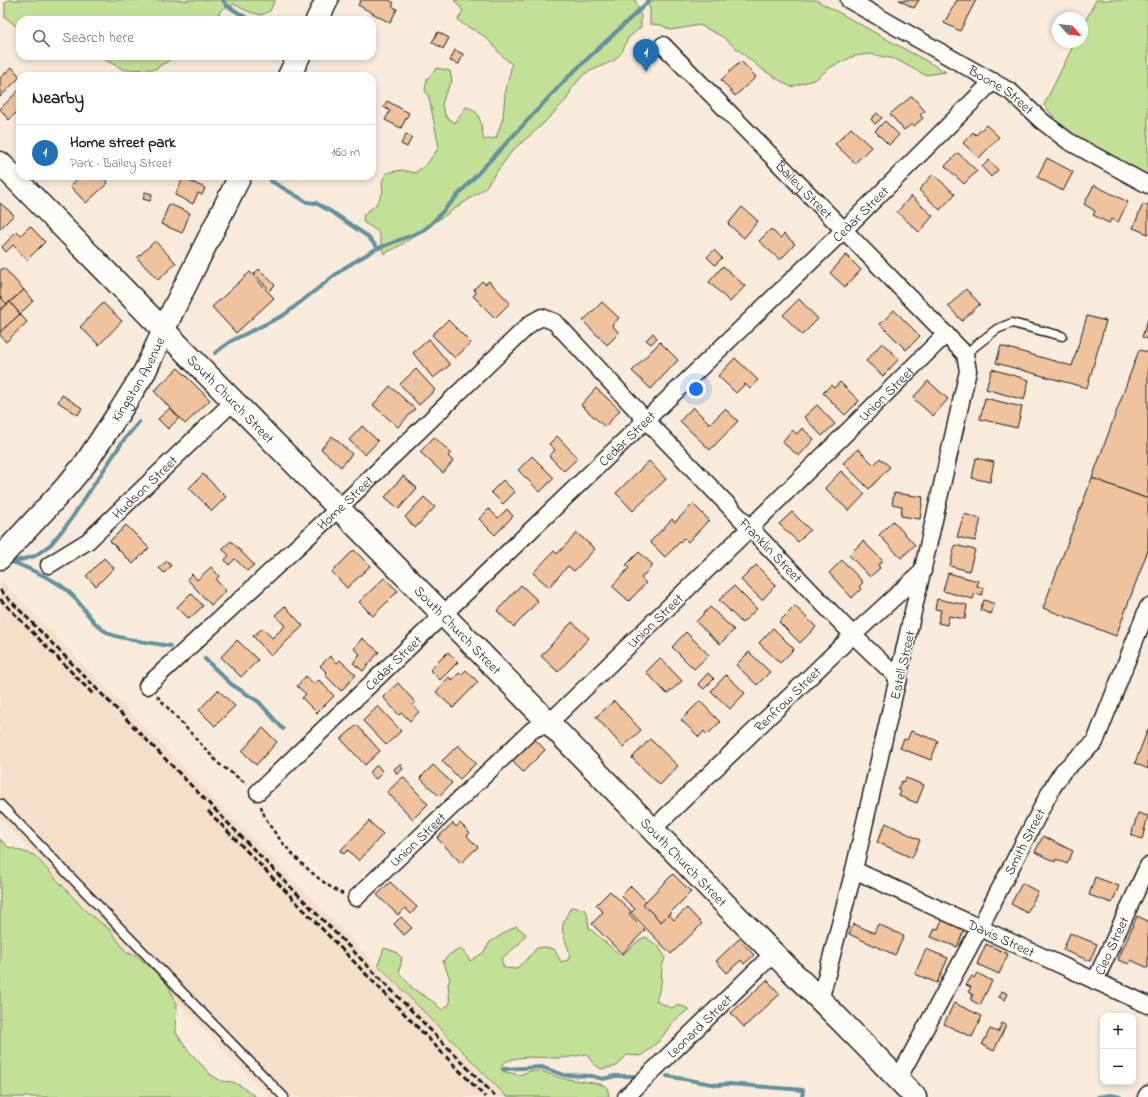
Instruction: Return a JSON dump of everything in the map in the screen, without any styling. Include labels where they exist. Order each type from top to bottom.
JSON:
[{"type":"main road","points":[[319,16],[327,0]]},
{"type":"main road","points":[[291,72],[297,60]]},
{"type":"main road","name":"South Church Street","points":[[0,163],[16,179]]},
{"type":"main road","name":"South Church Street","points":[[17,180],[443,616],[550,722],[773,954],[915,1097]]},
{"type":"main road","name":"Kingston Avenue","points":[[0,558],[65,488],[85,464],[120,411],[145,371],[238,180]]},
{"type":"street","name":"Boone Street","points":[[849,0],[1011,92],[1042,121],[1068,141],[1148,185]]},
{"type":"street","name":"Bailey Street","points":[[664,45],[946,334]]},
{"type":"street","name":"Cedar Street","points":[[258,792],[443,616],[844,229],[993,81]]},
{"type":"street","name":"Franklin Street","points":[[542,317],[555,322],[853,635],[899,679]]},
{"type":"street","name":"Home Street","points":[[147,686],[338,509],[531,323],[542,317]]},
{"type":"street","points":[[946,334],[965,354]]},
{"type":"street","name":"Union Street","points":[[356,898],[532,730],[550,722],[751,527],[946,334]]},
{"type":"street","name":"Estell Street","points":[[820,1001],[854,870],[899,679],[968,371],[965,354]]},
{"type":"street","name":"Hudson Street","points":[[49,565],[88,542],[234,401]]},
{"type":"street","name":"Renfrow Street","points":[[653,829],[853,635],[923,571]]},
{"type":"street","name":"Smith Street","points":[[898,1079],[979,929],[1052,788],[1063,771],[1095,742],[1148,607]]},
{"type":"street","name":"Cleo Street","points":[[1095,981],[1148,866]]},
{"type":"street","name":"Davis Street","points":[[854,870],[979,929],[1148,1005]]},
{"type":"street","name":"Leonard Street","points":[[626,1097],[773,954]]},
{"type":"lane","points":[[965,354],[997,329],[1012,323],[1062,336]]},
{"type":"lane","points":[[0,804],[284,1097]]},
{"type":"shaded area","points":[[0,579],[505,1097],[269,1097],[0,818]]},
{"type":"green space","points":[[8,0],[275,0],[270,11],[261,15],[247,11],[234,4],[221,10],[218,16],[16,16],[16,26],[5,17],[5,2]]},
{"type":"green space","points":[[454,0],[635,0],[641,16],[641,27],[628,38],[622,52],[615,60],[584,74],[572,88],[567,99],[542,125],[513,150],[484,189],[401,245],[384,254],[380,235],[363,222],[364,214],[375,206],[383,192],[382,182],[386,173],[402,170],[415,173],[427,164],[439,147],[429,98],[425,90],[427,79],[437,68],[450,71],[452,81],[445,94],[442,105],[446,117],[455,123],[466,107],[471,109],[480,120],[484,140],[496,138],[503,118],[505,94],[512,64],[485,37],[458,20],[463,11]]},
{"type":"green space","points":[[646,0],[816,0],[946,72],[925,75],[895,59],[870,54],[854,56],[831,67],[816,79],[791,87],[760,68],[723,37],[700,25],[671,30],[661,25],[650,24],[650,9]]},
{"type":"green space","points":[[1096,0],[1148,0],[1148,178],[1064,130],[1044,105],[1072,48],[1088,48],[1088,16]]},
{"type":"green space","points":[[105,60],[170,60],[155,69],[124,70]]},
{"type":"green space","points":[[0,839],[8,847],[34,855],[86,911],[110,930],[127,953],[136,955],[166,981],[177,1004],[176,1033],[187,1049],[211,1075],[221,1081],[233,1082],[256,1097],[0,1097]]},
{"type":"green space","points":[[571,907],[584,909],[587,912],[589,928],[621,956],[641,939],[646,937],[659,947],[665,957],[662,967],[661,985],[656,1001],[671,1008],[679,1005],[689,1009],[673,1022],[659,1041],[641,1056],[627,1055],[617,1066],[601,1069],[593,1063],[586,1054],[561,1058],[528,1057],[514,1059],[502,1064],[502,1071],[519,1075],[531,1071],[541,1071],[561,1078],[600,1084],[607,1087],[609,1097],[507,1097],[378,965],[384,948],[396,952],[402,958],[399,972],[402,976],[412,988],[435,1003],[442,1010],[450,1004],[448,984],[450,979],[443,961],[450,954],[460,949],[465,953],[470,961],[483,953],[490,942],[516,926],[526,934],[519,944],[501,959],[504,968],[516,969],[537,948],[544,947],[554,949],[561,962],[568,960],[570,955],[563,927]]},
{"type":"building","points":[[361,0],[389,0],[394,3],[392,6],[397,9],[390,23],[358,5]]},
{"type":"building","points":[[899,0],[919,0],[914,8]]},
{"type":"building","points":[[957,0],[976,0],[960,31],[944,23]]},
{"type":"building","points":[[438,32],[449,38],[443,49],[432,42]]},
{"type":"building","points":[[455,50],[463,54],[459,64],[450,61]]},
{"type":"building","points":[[741,61],[756,77],[735,96],[721,80]]},
{"type":"building","points":[[12,67],[16,72],[16,81],[0,97],[0,78]]},
{"type":"building","points":[[16,93],[16,113],[9,120],[0,109]]},
{"type":"building","points":[[912,96],[925,111],[920,115],[923,118],[914,126],[912,124],[904,130],[890,114]]},
{"type":"building","points":[[387,101],[409,113],[401,128],[385,120],[390,111],[384,107]]},
{"type":"building","points":[[877,113],[882,118],[875,124],[871,119]]},
{"type":"building","points":[[885,121],[899,135],[889,145],[875,131]]},
{"type":"building","points":[[986,125],[999,137],[979,158],[963,143],[973,132],[976,135]]},
{"type":"building","points":[[851,128],[871,147],[855,163],[835,144]]},
{"type":"building","points":[[406,134],[412,137],[407,147],[401,144]]},
{"type":"building","points":[[958,153],[977,171],[964,184],[945,166]]},
{"type":"building","points":[[1047,158],[1073,172],[1063,191],[1037,177]]},
{"type":"building","points":[[989,160],[998,170],[991,177],[982,167]]},
{"type":"building","points":[[933,174],[955,194],[940,210],[919,190]]},
{"type":"building","points":[[77,180],[105,180],[108,183],[86,203],[70,186]]},
{"type":"building","points":[[182,180],[187,180],[205,188],[202,195],[198,193],[193,204],[175,195]]},
{"type":"building","points":[[1094,185],[1128,202],[1118,222],[1112,219],[1109,223],[1093,215],[1095,211],[1084,204]]},
{"type":"building","points":[[145,192],[152,194],[150,201],[143,199]]},
{"type":"building","points":[[911,196],[933,216],[919,232],[897,212]]},
{"type":"building","points":[[0,203],[14,215],[0,229]]},
{"type":"building","points":[[169,204],[190,213],[182,233],[161,224]]},
{"type":"building","points":[[1143,204],[1148,206],[1148,234],[1133,228]]},
{"type":"building","points":[[742,207],[758,221],[744,238],[728,224]]},
{"type":"building","points":[[30,226],[45,242],[27,260],[13,245],[6,252],[2,247],[17,231],[21,235]]},
{"type":"building","points":[[771,229],[780,238],[784,234],[795,244],[780,260],[759,241]]},
{"type":"building","points":[[155,241],[176,263],[158,280],[137,258]]},
{"type":"building","points":[[714,250],[722,258],[715,265],[707,257]]},
{"type":"building","points":[[846,255],[861,270],[845,287],[830,273]]},
{"type":"building","points":[[723,266],[745,286],[730,302],[709,282]]},
{"type":"building","points":[[4,268],[24,290],[7,304],[0,297],[0,270]]},
{"type":"building","points":[[259,269],[275,285],[270,290],[254,274]]},
{"type":"building","points":[[250,272],[274,298],[236,333],[212,307]]},
{"type":"building","points":[[482,281],[485,284],[489,281],[510,303],[495,318],[473,296],[476,293],[474,289]]},
{"type":"building","points":[[966,289],[980,304],[962,321],[948,306]]},
{"type":"building","points":[[24,290],[33,301],[20,314],[10,302]]},
{"type":"building","points":[[0,297],[7,304],[0,310]]},
{"type":"building","points":[[799,299],[818,319],[802,335],[783,315]]},
{"type":"building","points":[[10,302],[20,314],[0,332],[0,310]]},
{"type":"building","points":[[602,302],[619,318],[612,325],[619,333],[607,345],[583,321]]},
{"type":"building","points":[[103,303],[122,321],[99,345],[80,327]]},
{"type":"building","points":[[894,310],[920,336],[906,350],[880,324]]},
{"type":"building","points":[[20,314],[27,322],[6,342],[0,335],[0,332]]},
{"type":"building","points":[[1087,316],[1106,321],[1087,388],[996,363],[1001,346],[1072,366]]},
{"type":"building","points":[[1148,319],[1148,339],[1142,337]]},
{"type":"building","points":[[448,320],[471,343],[455,358],[432,335]]},
{"type":"building","points":[[653,333],[657,338],[651,344],[646,340]]},
{"type":"building","points":[[429,339],[450,365],[433,378],[413,353]]},
{"type":"building","points":[[660,342],[678,360],[651,389],[632,371]]},
{"type":"building","points":[[882,343],[899,359],[883,376],[866,361]]},
{"type":"building","points":[[1139,350],[1148,352],[1148,499],[1092,478]]},
{"type":"building","points":[[735,358],[758,380],[750,389],[745,384],[736,393],[718,376]]},
{"type":"building","points":[[178,368],[210,400],[185,424],[154,391]]},
{"type":"building","points":[[416,369],[435,390],[419,405],[400,384]]},
{"type":"building","points":[[992,369],[1029,380],[1024,400],[986,389]]},
{"type":"building","points":[[928,381],[948,399],[933,416],[913,398]]},
{"type":"building","points":[[840,382],[859,401],[845,415],[823,393],[831,385],[834,388]]},
{"type":"building","points":[[390,386],[415,409],[398,427],[373,405]]},
{"type":"building","points":[[596,388],[620,410],[605,427],[581,405]]},
{"type":"building","points":[[62,395],[82,408],[78,415],[58,402]]},
{"type":"building","points":[[985,398],[1022,407],[1017,428],[980,419]]},
{"type":"building","points":[[817,405],[835,424],[822,436],[804,417]]},
{"type":"building","points":[[693,407],[710,424],[725,409],[738,421],[710,450],[680,421]]},
{"type":"building","points":[[170,408],[179,418],[168,429],[158,419]]},
{"type":"building","points":[[362,426],[378,441],[365,455],[349,440]]},
{"type":"building","points":[[802,428],[814,439],[799,456],[782,442],[792,430],[797,434]]},
{"type":"building","points":[[332,436],[352,454],[341,467],[321,449]]},
{"type":"building","points":[[557,436],[578,458],[564,471],[549,456],[555,450],[549,444]]},
{"type":"building","points":[[434,437],[451,453],[448,456],[453,461],[443,473],[420,452]]},
{"type":"building","points":[[858,449],[874,465],[880,458],[890,467],[869,489],[843,463]]},
{"type":"building","points":[[532,456],[554,478],[540,492],[518,470]]},
{"type":"building","points":[[976,458],[994,462],[990,482],[972,478]]},
{"type":"building","points":[[649,461],[666,479],[633,511],[616,493]]},
{"type":"building","points":[[841,471],[865,494],[849,511],[825,488]]},
{"type":"building","points":[[203,474],[226,497],[212,511],[189,488]]},
{"type":"building","points":[[403,476],[417,488],[399,509],[385,497]]},
{"type":"building","points":[[1092,478],[1148,499],[1148,550],[1116,636],[1043,608]]},
{"type":"building","points":[[503,480],[515,492],[503,504],[491,492]]},
{"type":"building","points":[[894,493],[923,497],[920,519],[901,516],[902,506],[892,504]]},
{"type":"building","points":[[424,497],[435,507],[415,528],[405,517]]},
{"type":"building","points":[[693,504],[709,520],[688,542],[684,538],[665,557],[650,542],[672,519],[675,522]]},
{"type":"building","points":[[489,509],[498,518],[507,509],[513,516],[495,535],[479,519]]},
{"type":"building","points":[[792,512],[810,530],[798,542],[779,524]]},
{"type":"building","points":[[964,514],[981,519],[975,541],[957,537]]},
{"type":"building","points":[[893,521],[915,545],[901,558],[879,535]]},
{"type":"building","points":[[126,525],[149,548],[133,564],[110,541]]},
{"type":"building","points":[[577,533],[595,549],[574,571],[568,566],[549,587],[533,573],[554,551],[557,554]]},
{"type":"building","points":[[231,541],[254,565],[247,571],[235,559],[229,565],[225,560],[229,555],[222,549]]},
{"type":"building","points":[[863,541],[883,561],[878,565],[880,568],[870,577],[849,555]]},
{"type":"building","points":[[955,545],[975,550],[969,571],[950,566]]},
{"type":"building","points":[[354,550],[370,566],[347,588],[332,572]]},
{"type":"building","points":[[639,552],[653,565],[641,578],[646,583],[629,601],[612,586],[629,568],[626,565]]},
{"type":"building","points":[[104,558],[114,568],[96,586],[86,576]]},
{"type":"building","points":[[842,560],[863,582],[859,587],[861,589],[852,598],[829,573]]},
{"type":"building","points":[[167,561],[171,566],[164,573],[159,568]]},
{"type":"building","points":[[756,565],[776,585],[762,600],[741,580]]},
{"type":"building","points":[[211,567],[219,576],[216,580],[226,591],[211,605],[187,579],[192,574],[197,580]]},
{"type":"building","points":[[948,573],[978,581],[977,586],[984,588],[982,595],[975,593],[973,599],[943,591]]},
{"type":"building","points":[[384,578],[398,591],[373,616],[359,602]]},
{"type":"building","points":[[521,585],[538,601],[514,627],[497,611]]},
{"type":"building","points":[[734,586],[757,609],[742,623],[719,600]]},
{"type":"building","points":[[191,593],[203,606],[189,619],[177,607]]},
{"type":"building","points":[[937,599],[967,605],[965,619],[949,616],[947,625],[938,623],[941,610],[935,609]]},
{"type":"building","points":[[984,600],[995,604],[991,614],[980,610]]},
{"type":"building","points":[[285,606],[303,626],[271,656],[253,636],[263,628],[272,638],[285,626],[275,615]]},
{"type":"building","points":[[795,606],[816,627],[800,643],[779,622]]},
{"type":"building","points":[[710,607],[734,630],[720,644],[696,622]]},
{"type":"building","points":[[572,622],[589,638],[558,672],[541,656]]},
{"type":"building","points":[[773,628],[794,649],[780,663],[759,643]]},
{"type":"building","points":[[686,632],[709,655],[694,669],[672,647]]},
{"type":"building","points":[[362,638],[379,652],[363,671],[353,663],[360,654],[354,649]]},
{"type":"building","points":[[237,640],[258,660],[241,677],[221,657]]},
{"type":"building","points":[[448,652],[458,662],[440,680],[430,670]]},
{"type":"building","points":[[749,652],[770,672],[757,685],[736,665]]},
{"type":"building","points":[[330,656],[337,663],[340,660],[356,675],[341,691],[325,675],[327,673],[320,666]]},
{"type":"building","points":[[660,658],[682,681],[667,694],[646,672]]},
{"type":"building","points":[[466,670],[478,682],[453,708],[436,692],[449,677],[452,680],[459,673],[461,675]]},
{"type":"building","points":[[708,673],[714,679],[704,689],[698,684]]},
{"type":"building","points":[[726,675],[745,693],[730,709],[711,691]]},
{"type":"building","points":[[306,676],[314,684],[319,680],[334,696],[317,713],[302,698],[306,694],[297,686]]},
{"type":"building","points":[[398,683],[415,702],[413,705],[419,712],[410,721],[402,713],[399,715],[383,697]]},
{"type":"building","points":[[218,690],[235,706],[215,726],[199,710]]},
{"type":"building","points":[[614,701],[641,730],[623,747],[596,717]]},
{"type":"building","points":[[700,701],[720,722],[707,735],[704,731],[699,737],[681,720]]},
{"type":"building","points":[[378,706],[401,731],[386,745],[363,721]]},
{"type":"building","points":[[357,725],[380,751],[365,765],[341,739]]},
{"type":"building","points":[[263,728],[277,742],[256,765],[242,751]]},
{"type":"building","points":[[1148,729],[1148,769],[1135,763]]},
{"type":"building","points":[[911,731],[938,741],[931,760],[900,748],[904,739],[907,740]]},
{"type":"building","points":[[535,739],[545,750],[523,772],[512,761]]},
{"type":"building","points":[[650,739],[678,766],[660,785],[632,758]]},
{"type":"building","points":[[458,745],[476,763],[460,779],[442,761]]},
{"type":"building","points":[[400,764],[403,769],[397,774],[394,769]]},
{"type":"building","points":[[377,765],[383,772],[376,779],[369,773]]},
{"type":"building","points":[[433,765],[452,783],[439,796],[420,778]]},
{"type":"building","points":[[403,777],[428,804],[413,819],[387,792]]},
{"type":"building","points":[[906,778],[924,785],[917,803],[899,796],[901,791],[897,789]]},
{"type":"building","points":[[1138,813],[1148,816],[1142,839],[1131,835]]},
{"type":"building","points":[[369,821],[383,834],[359,861],[348,850],[344,854],[340,851]]},
{"type":"building","points":[[453,823],[456,827],[460,823],[470,833],[467,836],[478,847],[461,863],[437,838]]},
{"type":"building","points":[[886,823],[920,840],[912,858],[877,842]]},
{"type":"building","points":[[1043,836],[1073,851],[1067,864],[1056,859],[1055,862],[1035,852]]},
{"type":"building","points":[[673,874],[691,892],[661,922],[643,904]]},
{"type":"building","points":[[1095,877],[1119,886],[1112,903],[1089,895]]},
{"type":"building","points":[[390,882],[417,907],[411,914],[405,908],[398,915],[377,895]]},
{"type":"building","points":[[1022,883],[1038,892],[1027,913],[1011,904]]},
{"type":"building","points":[[631,886],[646,901],[643,904],[661,922],[669,914],[674,920],[687,908],[702,924],[671,954],[631,913],[635,909],[621,896]]},
{"type":"building","points":[[610,891],[631,911],[629,914],[645,930],[622,954],[592,924],[603,912],[596,905]]},
{"type":"building","points":[[1137,916],[1148,921],[1148,968],[1131,960],[1129,964],[1118,960]]},
{"type":"building","points":[[401,917],[412,928],[404,935],[394,924]]},
{"type":"building","points":[[942,920],[965,928],[957,947],[931,937],[935,928],[938,929]]},
{"type":"building","points":[[854,924],[874,933],[878,924],[904,936],[895,955],[849,934]]},
{"type":"building","points":[[1070,933],[1097,944],[1090,961],[1063,950]]},
{"type":"building","points":[[739,939],[754,955],[744,964],[741,960],[727,973],[716,961]]},
{"type":"building","points":[[986,944],[1008,954],[999,974],[977,964]]},
{"type":"building","points":[[926,949],[948,958],[937,983],[915,974]]},
{"type":"building","points":[[977,973],[992,981],[980,1005],[971,1000],[973,995],[968,992],[971,987],[966,985],[972,976],[974,978]]},
{"type":"building","points":[[767,980],[780,994],[744,1027],[731,1013]]},
{"type":"building","points":[[1002,991],[1008,994],[1005,1000],[999,997]]},
{"type":"building","points":[[954,1003],[982,1016],[972,1037],[944,1024]]},
{"type":"building","points":[[1002,1023],[1006,1025],[994,1051],[982,1045],[990,1029],[998,1032]]},
{"type":"waterway","points":[[223,0],[226,5],[244,16]]},
{"type":"waterway","points":[[215,353],[231,341],[284,315],[344,268],[374,250],[422,231],[430,225],[567,78],[650,0]]},
{"type":"waterway","points":[[271,181],[307,202],[316,203],[335,214],[367,236],[378,248]]},
{"type":"waterway","points":[[13,562],[35,556],[51,544],[69,522],[123,441],[139,422]]},
{"type":"waterway","points":[[13,562],[44,576],[66,590],[77,600],[93,621],[110,634],[131,640],[170,646]]},
{"type":"waterway","points":[[205,659],[231,684],[259,702],[283,729]]},
{"type":"waterway","points":[[504,1069],[541,1067],[564,1075],[592,1076],[603,1079],[615,1076],[634,1076]]},
{"type":"waterway","points":[[667,1076],[717,1085],[730,1084],[803,1090],[802,1097]]},
{"type":"waterway","points":[[1098,1097],[1111,1095],[1120,1097]]},
{"type":"railway","points":[[0,590],[496,1097]]},
{"type":"railway","points":[[0,599],[93,694]]},
{"type":"railway","points":[[208,811],[485,1097]]},
{"type":"place","name":"Home street park","points":[[646,72]]}]
